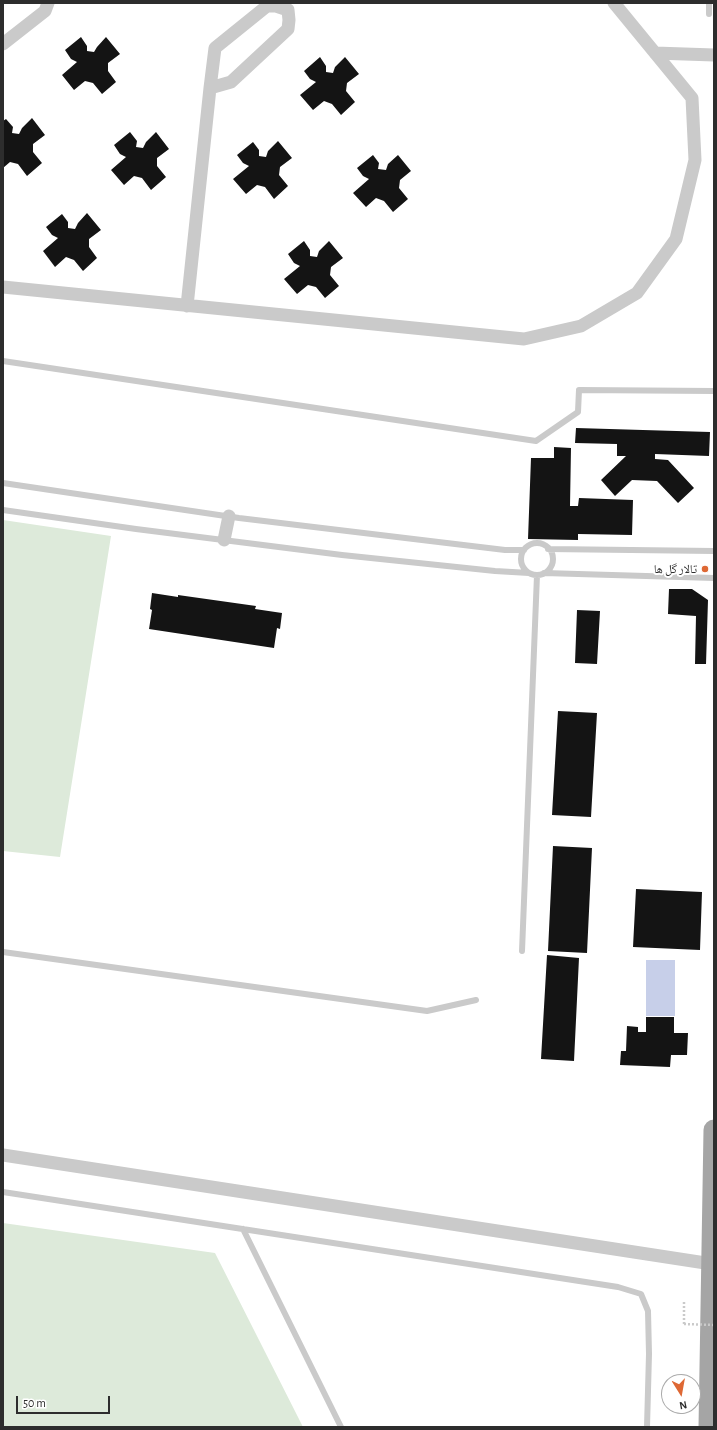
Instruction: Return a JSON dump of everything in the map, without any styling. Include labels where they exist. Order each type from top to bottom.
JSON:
[{"type":"main road","points":[[709,1427],[714,1130]]},
{"type":"street","points":[[3,44],[45,11],[48,3]]},
{"type":"street","points":[[3,287],[524,339],[582,326],[637,293],[676,239],[695,160],[692,98],[614,3]]},
{"type":"street","points":[[187,306],[210,88],[215,48],[267,6],[276,6],[288,10],[288,29],[231,82],[210,88]]},
{"type":"street","points":[[655,53],[714,55]]},
{"type":"street","points":[[224,540],[228,516]]},
{"type":"street","points":[[3,1155],[712,1264]]},
{"type":"lane","points":[[708,14],[709,3]]},
{"type":"lane","points":[[3,361],[536,441],[578,412],[579,390],[714,392]]},
{"type":"lane","points":[[3,484],[228,516],[505,550],[524,550],[533,544],[539,544],[548,549],[714,551]]},
{"type":"lane","points":[[3,510],[342,555],[537,575],[544,573],[714,578]]},
{"type":"lane","points":[[544,573],[550,567],[552,562],[552,557],[548,549]]},
{"type":"lane","points":[[524,550],[521,560],[524,569],[529,573]]},
{"type":"lane","points":[[522,951],[537,575]]},
{"type":"lane","points":[[3,952],[428,1011],[476,1000]]},
{"type":"lane","points":[[3,1192],[618,1287],[641,1294],[648,1311],[649,1354],[647,1427]]},
{"type":"lane","points":[[244,1229],[341,1427]]},
{"type":"path","points":[[684,1302],[684,1324],[714,1324]]},
{"type":"green space","points":[[3,520],[111,536],[60,857],[3,851]]},
{"type":"green space","points":[[3,1223],[215,1253],[303,1427],[3,1427]]},
{"type":"water","points":[[646,960],[675,960],[675,1016],[646,1016]]},
{"type":"building","points":[[81,37],[87,46],[87,51],[94,52],[106,37],[120,54],[108,63],[108,71],[116,82],[102,94],[93,83],[85,81],[74,90],[62,75],[77,62],[71,59],[65,50]]},
{"type":"building","points":[[320,57],[326,66],[326,72],[333,73],[335,67],[345,57],[359,74],[347,83],[346,91],[355,102],[341,115],[332,104],[324,101],[313,110],[300,95],[316,82],[310,79],[304,71]]},
{"type":"building","points":[[32,118],[45,135],[33,144],[33,152],[42,163],[27,176],[18,164],[10,162],[3,168],[3,121],[6,119],[13,127],[12,133],[19,134],[22,128]]},
{"type":"building","points":[[130,132],[137,141],[136,147],[143,148],[146,142],[156,132],[169,149],[157,158],[157,166],[166,177],[151,190],[142,178],[134,176],[124,185],[111,170],[126,157],[120,154],[114,145]]},
{"type":"building","points":[[278,141],[292,158],[280,167],[279,175],[288,186],[274,199],[265,187],[257,185],[246,194],[233,179],[249,166],[243,163],[237,155],[253,142],[259,150],[259,156],[266,157],[268,151]]},
{"type":"building","points":[[373,155],[379,163],[378,169],[386,170],[388,164],[398,155],[411,171],[400,180],[399,188],[408,199],[393,212],[384,201],[376,198],[366,207],[353,193],[369,179],[363,176],[357,168]]},
{"type":"building","points":[[87,213],[101,230],[89,239],[89,247],[97,258],[83,271],[74,260],[66,257],[55,267],[43,251],[58,238],[52,235],[46,227],[62,214],[68,222],[68,228],[75,229]]},
{"type":"building","points":[[304,241],[310,250],[310,256],[317,257],[319,251],[329,241],[343,258],[331,267],[330,275],[339,286],[325,298],[316,287],[308,285],[297,294],[284,279],[300,266],[294,263],[288,254]]},
{"type":"building","points":[[576,428],[710,432],[709,456],[655,454],[655,459],[668,460],[694,488],[678,503],[657,481],[632,480],[615,496],[601,480],[626,456],[617,456],[617,444],[575,443]]},
{"type":"building","points":[[554,447],[571,448],[570,506],[578,506],[579,498],[633,500],[632,535],[578,534],[578,540],[528,539],[531,458],[554,458]]},
{"type":"building","points":[[669,589],[692,589],[708,600],[706,664],[695,664],[696,616],[668,614]]},
{"type":"building","points":[[152,593],[178,597],[178,595],[256,606],[255,609],[282,613],[280,629],[277,628],[274,648],[149,629],[152,610],[150,609]]},
{"type":"building","points":[[577,610],[600,611],[597,664],[575,663]]},
{"type":"building","points":[[558,711],[597,713],[591,817],[552,815]]},
{"type":"building","points":[[553,846],[592,848],[587,953],[548,951]]},
{"type":"building","points":[[636,889],[702,892],[700,950],[633,947]]},
{"type":"building","points":[[547,955],[579,958],[574,1061],[541,1059]]},
{"type":"building","points":[[646,1017],[674,1017],[674,1033],[688,1033],[687,1055],[671,1055],[670,1067],[620,1065],[621,1051],[626,1051],[627,1026],[638,1027],[638,1032],[646,1032]]},
{"type":"place","name":"تالار گل ها","points":[[705,569]]}]
